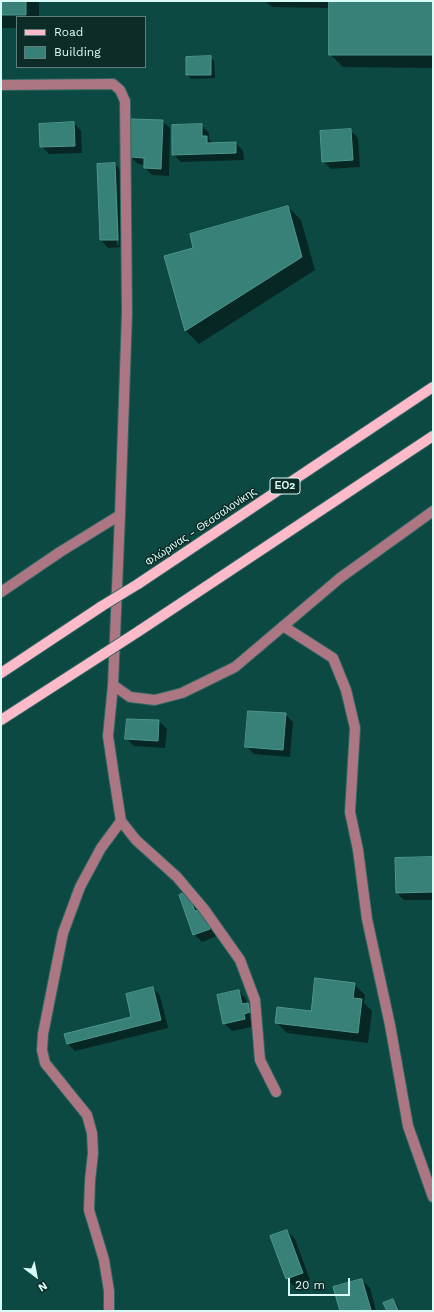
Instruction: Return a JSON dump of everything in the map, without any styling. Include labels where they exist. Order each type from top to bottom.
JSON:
[{"type":"main road","name":"Φλώρινας - Θεσσαλονίκης","points":[[1,673],[138,584],[433,387]]},
{"type":"main road","points":[[1,720],[139,631],[433,436]]},
{"type":"street","points":[[1,85],[113,84],[120,90],[125,101],[127,313],[113,685],[108,736],[121,821],[136,840],[177,877],[204,909],[240,960],[254,1000],[260,1060],[276,1092]]},
{"type":"street","points":[[113,685],[130,697],[155,700],[182,693],[235,667],[340,578],[433,511]]},
{"type":"street","points":[[1,592],[60,552],[120,515]]},
{"type":"street","points":[[283,626],[333,658],[346,690],[355,728],[350,812],[358,850],[367,919],[390,1025],[408,1126],[433,1197]]},
{"type":"street","points":[[109,1311],[109,1291],[104,1260],[89,1210],[93,1153],[92,1133],[87,1115],[45,1063],[42,1050],[43,1034],[63,933],[80,887],[101,848],[121,821]]},
{"type":"building","points":[[1,1],[26,1],[26,15],[1,15]]},
{"type":"building","points":[[329,1],[433,1],[433,55],[329,55]]},
{"type":"building","points":[[211,56],[211,75],[186,75],[186,57]]},
{"type":"building","points":[[130,119],[163,120],[161,169],[144,168],[144,158],[130,157]]},
{"type":"building","points":[[74,122],[75,146],[40,147],[39,124]]},
{"type":"building","points":[[202,124],[202,136],[207,136],[207,143],[236,142],[236,153],[172,155],[172,125]]},
{"type":"building","points":[[351,129],[353,160],[322,162],[320,131]]},
{"type":"building","points":[[115,163],[118,240],[100,240],[97,164]]},
{"type":"building","points":[[288,206],[302,257],[185,331],[164,256],[193,248],[190,234]]},
{"type":"building","points":[[248,711],[286,713],[283,750],[245,747]]},
{"type":"building","points":[[127,719],[159,720],[158,741],[125,739]]},
{"type":"building","points":[[433,857],[433,892],[396,893],[395,858]]},
{"type":"building","points":[[187,892],[195,911],[203,909],[210,929],[193,935],[179,895]]},
{"type":"building","points":[[315,978],[355,983],[353,998],[362,999],[358,1033],[275,1023],[277,1007],[311,1011]]},
{"type":"building","points":[[153,987],[161,1020],[67,1044],[64,1034],[131,1017],[126,994]]},
{"type":"building","points":[[239,990],[242,1004],[248,1003],[250,1012],[244,1014],[245,1019],[223,1024],[217,995]]},
{"type":"building","points":[[287,1230],[303,1273],[286,1279],[270,1236]]},
{"type":"building","points":[[362,1279],[371,1310],[340,1311],[333,1287]]},
{"type":"building","points":[[393,1299],[398,1310],[387,1311],[383,1303]]}]
